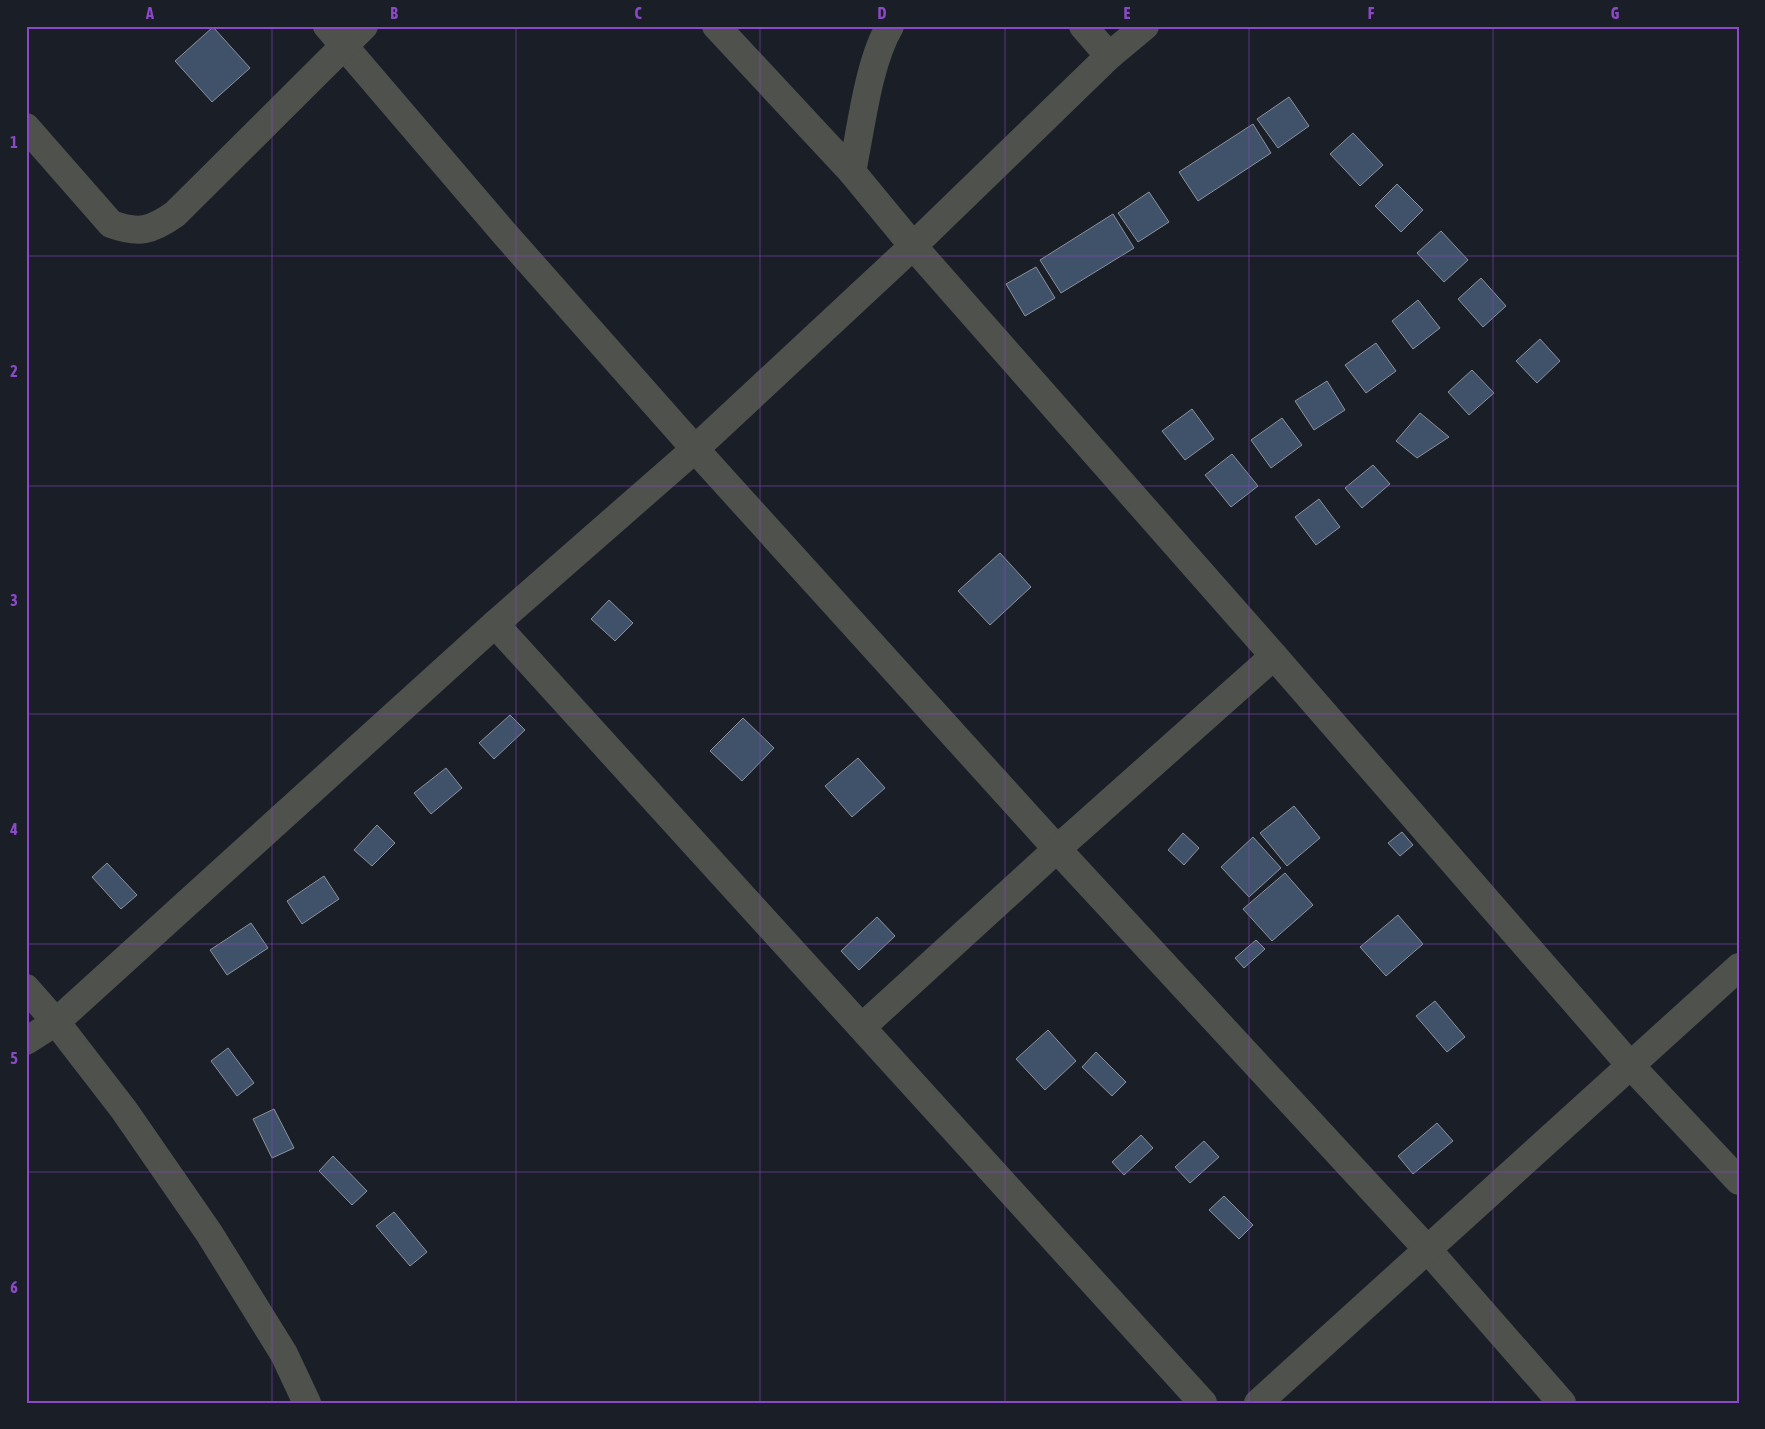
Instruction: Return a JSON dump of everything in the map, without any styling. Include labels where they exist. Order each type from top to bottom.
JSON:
[{"type":"street","points":[[26,127],[111,224],[128,230],[144,230],[160,225],[175,214],[335,36],[364,26]]},
{"type":"street","points":[[716,26],[852,172],[913,246],[1274,656],[1630,1065],[1739,1181]]},
{"type":"street","points":[[852,172],[871,77],[883,38],[890,26]]},
{"type":"street","points":[[1082,26],[1109,56]]},
{"type":"street","points":[[26,1041],[56,1022],[495,624],[695,449],[913,246],[1109,56],[1145,26]]},
{"type":"street","points":[[335,36],[504,233],[695,449],[1057,848],[1428,1250],[1562,1403]]},
{"type":"street","points":[[495,624],[1203,1403]]},
{"type":"street","points":[[862,1027],[1057,848],[1274,656]]},
{"type":"street","points":[[1258,1403],[1739,967]]},
{"type":"street","points":[[26,988],[56,1022],[124,1110],[209,1233],[284,1354],[307,1403]]},
{"type":"building","points":[[213,27],[250,68],[212,102],[175,61]]},
{"type":"building","points":[[1289,97],[1309,126],[1278,148],[1257,119]]},
{"type":"building","points":[[1253,124],[1271,153],[1198,201],[1179,172]]},
{"type":"building","points":[[1353,133],[1383,165],[1360,186],[1330,154]]},
{"type":"building","points":[[1397,184],[1423,210],[1401,232],[1375,206]]},
{"type":"building","points":[[1149,192],[1169,222],[1138,242],[1118,213]]},
{"type":"building","points":[[1113,214],[1134,248],[1061,293],[1040,260]]},
{"type":"building","points":[[1441,231],[1468,260],[1444,282],[1417,253]]},
{"type":"building","points":[[1036,267],[1055,298],[1025,316],[1006,284]]},
{"type":"building","points":[[1481,278],[1506,306],[1483,327],[1458,299]]},
{"type":"building","points":[[1418,300],[1440,328],[1413,349],[1392,321]]},
{"type":"building","points":[[1540,339],[1560,361],[1537,383],[1516,361]]},
{"type":"building","points":[[1376,343],[1396,371],[1366,393],[1345,365]]},
{"type":"building","points":[[1472,370],[1494,393],[1469,415],[1448,392]]},
{"type":"building","points":[[1327,381],[1345,410],[1314,430],[1295,401]]},
{"type":"building","points":[[1192,409],[1214,439],[1185,460],[1162,431]]},
{"type":"building","points":[[1420,413],[1449,437],[1417,458],[1396,441]]},
{"type":"building","points":[[1282,418],[1302,445],[1271,468],[1251,440]]},
{"type":"building","points":[[1232,454],[1258,486],[1231,507],[1205,475]]},
{"type":"building","points":[[1373,465],[1390,484],[1362,508],[1345,488]]},
{"type":"building","points":[[1319,499],[1340,527],[1316,545],[1295,517]]},
{"type":"building","points":[[1000,553],[1031,587],[990,625],[958,591]]},
{"type":"building","points":[[609,600],[633,623],[615,641],[591,619]]},
{"type":"building","points":[[510,715],[525,730],[494,759],[479,743]]},
{"type":"building","points":[[743,718],[774,748],[742,781],[710,751]]},
{"type":"building","points":[[858,758],[885,788],[852,817],[825,786]]},
{"type":"building","points":[[446,768],[462,788],[431,814],[414,793]]},
{"type":"building","points":[[1294,806],[1320,838],[1287,866],[1260,833]]},
{"type":"building","points":[[377,825],[395,843],[372,866],[354,850]]},
{"type":"building","points":[[1402,832],[1413,845],[1400,856],[1388,843]]},
{"type":"building","points":[[1183,833],[1199,848],[1184,865],[1168,850]]},
{"type":"building","points":[[1253,837],[1281,868],[1249,897],[1221,867]]},
{"type":"building","points":[[107,863],[137,895],[121,909],[92,877]]},
{"type":"building","points":[[1285,873],[1313,905],[1272,941],[1243,909]]},
{"type":"building","points":[[324,876],[339,899],[302,924],[287,901]]},
{"type":"building","points":[[1398,915],[1423,944],[1386,976],[1360,947]]},
{"type":"building","points":[[877,917],[895,936],[859,970],[841,951]]},
{"type":"building","points":[[251,923],[268,948],[227,975],[210,950]]},
{"type":"building","points":[[1256,940],[1265,949],[1244,968],[1235,958]]},
{"type":"building","points":[[1435,1001],[1465,1037],[1447,1052],[1416,1016]]},
{"type":"building","points":[[1048,1030],[1076,1061],[1045,1090],[1016,1059]]},
{"type":"building","points":[[228,1048],[254,1083],[237,1096],[211,1061]]},
{"type":"building","points":[[1096,1052],[1126,1082],[1112,1096],[1082,1067]]},
{"type":"building","points":[[274,1109],[294,1148],[272,1158],[253,1119]]},
{"type":"building","points":[[1437,1123],[1453,1141],[1413,1174],[1398,1156]]},
{"type":"building","points":[[1141,1135],[1153,1148],[1124,1175],[1112,1162]]},
{"type":"building","points":[[1204,1141],[1219,1157],[1190,1183],[1175,1167]]},
{"type":"building","points":[[333,1156],[367,1191],[352,1205],[319,1171]]},
{"type":"building","points":[[1224,1196],[1253,1225],[1239,1239],[1209,1210]]},
{"type":"building","points":[[394,1212],[427,1252],[410,1266],[376,1226]]}]
